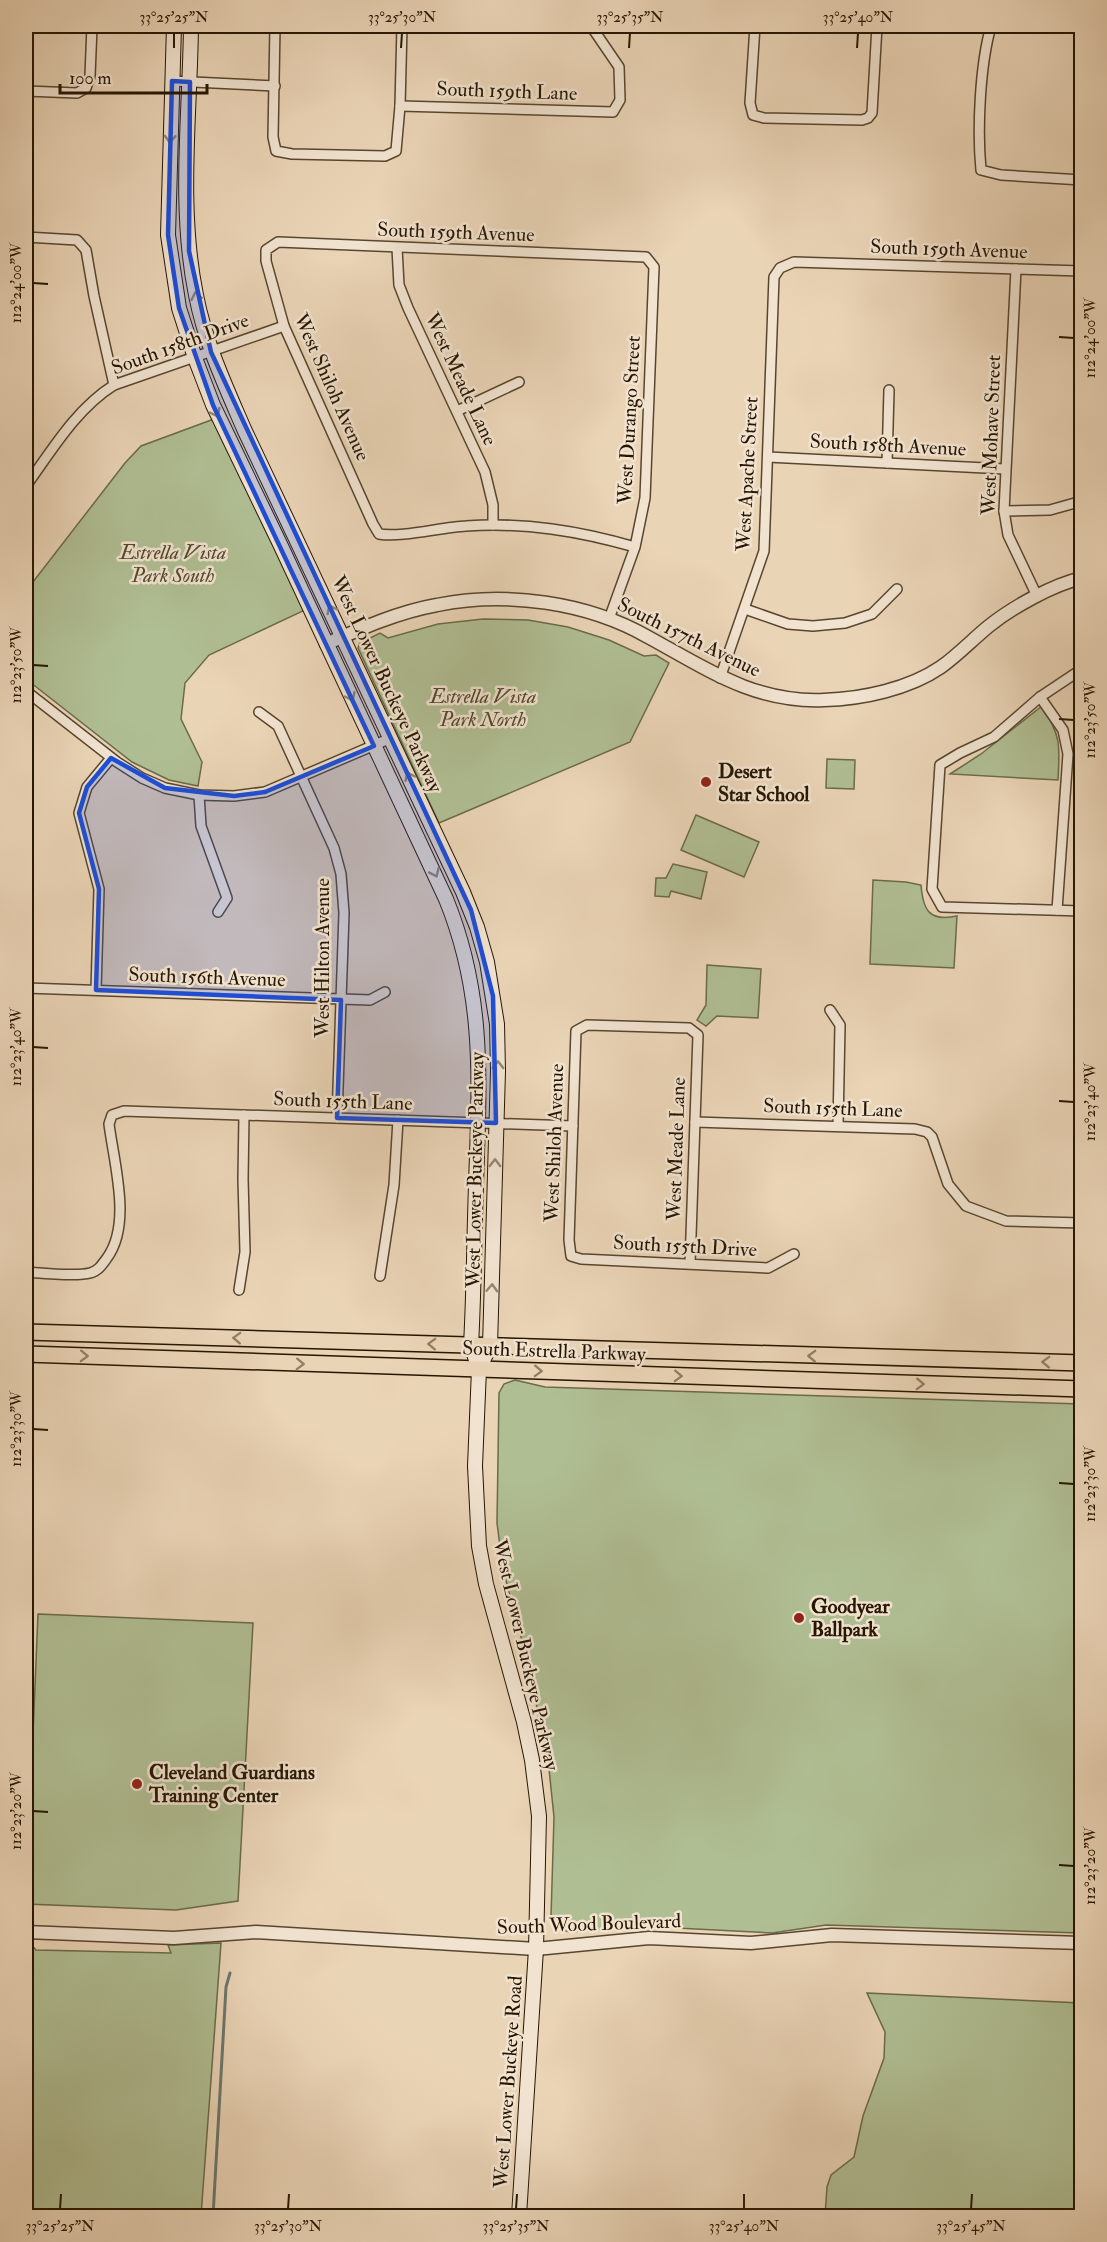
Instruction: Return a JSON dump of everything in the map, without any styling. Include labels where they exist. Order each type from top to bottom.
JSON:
[{"type":"main road","name":"West Lower Buckeye Parkway","points":[[174,26],[168,234],[180,308],[195,358],[213,405],[428,857],[457,925],[468,969],[478,1028],[478,1123],[471,1345],[479,1369],[475,1466],[479,1546],[486,1584],[524,1722],[537,1795],[540,1835],[536,1949]]},
{"type":"main road","name":"West Lower Buckeye Parkway","points":[[192,26],[186,205],[189,251],[196,297],[211,352],[244,429],[344,636],[463,892],[487,962],[497,1033],[496,1123],[490,1346],[479,1369]]},
{"type":"main road","name":"South Estrella Parkway","points":[[26,1332],[1082,1363]]},
{"type":"main road","name":"South Estrella Parkway","points":[[26,1354],[1082,1389]]},
{"type":"main road","name":"West Lower Buckeye Road","points":[[519,2217],[536,1949]]},
{"type":"street","points":[[26,91],[77,93],[86,88],[90,76],[92,26]]},
{"type":"street","points":[[275,26],[273,137],[276,151],[385,156],[396,151],[400,106],[402,26]]},
{"type":"street","name":"South 159th Lane","points":[[400,106],[613,112],[620,100],[619,67],[591,26]]},
{"type":"street","points":[[755,26],[750,103],[753,115],[764,118],[862,120],[868,118],[872,113],[877,26]]},
{"type":"street","points":[[991,26],[985,47],[978,146],[981,170],[1001,175],[1082,180]]},
{"type":"street","points":[[172,81],[275,86]]},
{"type":"street","points":[[26,237],[77,240],[86,250],[114,385]]},
{"type":"street","name":"South 159th Avenue","points":[[266,250],[278,242],[646,257]]},
{"type":"street","name":"West Meade Lane","points":[[397,248],[399,285],[485,472],[493,505],[493,525]]},
{"type":"street","name":"West Shiloh Avenue","points":[[266,250],[266,261],[284,326],[372,524],[379,534],[390,536],[441,528],[493,525]]},
{"type":"street","name":"West Durango Street","points":[[609,619],[636,547],[645,498],[654,267],[646,257]]},
{"type":"street","name":"South 159th Avenue","points":[[780,268],[794,262],[1082,272]]},
{"type":"street","name":"West Apache Street","points":[[720,678],[764,550],[774,277],[780,268]]},
{"type":"street","name":"West Mohave Street","points":[[1016,269],[1004,511],[1008,535],[1037,596]]},
{"type":"street","name":"South 158th Drive","points":[[26,486],[80,412],[114,385],[284,326]]},
{"type":"street","points":[[457,411],[519,382]]},
{"type":"street","points":[[887,463],[889,390]]},
{"type":"street","name":"South 158th Avenue","points":[[768,457],[1005,469]]},
{"type":"street","points":[[1004,511],[1050,510],[1082,501]]},
{"type":"street","points":[[493,525],[558,528],[636,547]]},
{"type":"street","name":"South 157th Avenue","points":[[326,644],[411,611],[436,605],[476,600],[512,600],[580,610],[609,619],[646,635],[720,678],[763,694],[797,700],[844,699],[905,684],[940,667],[991,625],[1037,596],[1072,580],[1082,578]]},
{"type":"street","points":[[745,609],[788,624],[813,626],[845,623],[872,614],[897,589]]},
{"type":"street","points":[[1082,669],[1040,697],[994,737],[940,765],[932,889],[942,908],[1082,910]]},
{"type":"street","points":[[26,690],[111,758],[153,783],[165,788],[199,795],[250,795],[265,792],[391,738]]},
{"type":"street","points":[[1040,697],[1063,730],[1068,754],[1057,910]]},
{"type":"street","name":"West Hilton Avenue","points":[[259,712],[278,726],[334,848],[341,874],[344,913],[337,1118]]},
{"type":"street","points":[[96,990],[99,889],[79,813],[87,787],[111,758]]},
{"type":"street","points":[[199,795],[201,826],[227,898],[218,912]]},
{"type":"street","name":"South 156th Avenue","points":[[26,988],[341,1000],[369,1000],[385,992]]},
{"type":"street","points":[[830,1010],[840,1025],[838,1126]]},
{"type":"street","name":"West Shiloh Avenue","points":[[571,1256],[569,1240],[576,1031],[587,1025],[689,1028],[698,1035]]},
{"type":"street","name":"West Meade Lane","points":[[690,1264],[698,1035]]},
{"type":"street","name":"South 155th Lane","points":[[26,1272],[88,1274],[98,1269],[112,1250],[120,1222],[120,1203],[109,1124],[112,1115],[124,1111],[573,1126]]},
{"type":"street","points":[[239,1290],[245,1252],[244,1115]]},
{"type":"street","points":[[380,1276],[394,1185],[398,1120]]},
{"type":"street","name":"South 155th Lane","points":[[695,1122],[915,1129],[927,1132],[932,1137],[948,1184],[966,1206],[1006,1221],[1082,1223]]},
{"type":"street","name":"South 155th Drive","points":[[571,1256],[581,1259],[768,1268],[794,1254]]},
{"type":"street","name":"South Wood Boulevard","points":[[26,1932],[174,1938],[256,1932],[536,1949],[649,1938],[751,1943],[832,1935],[1082,1942]]},
{"type":"highlighted area","points":[[172,81],[190,82],[189,251],[211,352],[471,910],[493,996],[496,1123],[337,1118],[341,1000],[96,990],[99,889],[79,813],[87,787],[111,758],[165,788],[234,796],[265,792],[374,746],[213,405],[179,308],[168,235]]},
{"type":"green space","name":"Estrella Vista Park South","points":[[214,419],[305,610],[209,655],[185,683],[181,719],[202,762],[198,786],[169,780],[132,762],[26,679],[26,591],[125,463],[141,446]]},
{"type":"green space","name":"Estrella Vista Park North","points":[[483,619],[528,620],[568,627],[609,640],[644,656],[656,655],[669,663],[630,742],[439,823],[358,648],[360,643],[380,633],[388,638],[438,624]]},
{"type":"green space","points":[[1042,706],[1053,725],[1058,741],[1058,780],[950,774],[981,754]]},
{"type":"green space","points":[[827,759],[855,760],[854,789],[826,788]]},
{"type":"green space","points":[[696,815],[759,842],[744,877],[681,850]]},
{"type":"green space","points":[[673,864],[707,872],[701,899],[671,891],[669,897],[655,896],[656,878],[666,878]]},
{"type":"green space","points":[[873,880],[921,885],[929,912],[940,917],[957,916],[954,968],[870,964]]},
{"type":"green space","points":[[707,965],[761,969],[758,1018],[717,1016],[706,1026],[697,1020],[706,1005]]},
{"type":"green space","name":"Goodyear Ballpark","points":[[515,1380],[545,1387],[1081,1404],[1081,1933],[826,1925],[772,1933],[637,1926],[570,1932],[556,1928],[551,1917],[554,1817],[549,1769],[529,1667],[503,1569],[497,1523],[499,1393],[504,1384]]},
{"type":"green space","name":"Cleveland Guardians Training Center","points":[[38,1614],[253,1623],[238,1901],[176,1910],[26,1904]]},
{"type":"green space","points":[[26,1943],[30,1943],[36,1950],[171,1953],[168,1945],[221,1943],[201,2216],[26,2216]]},
{"type":"green space","points":[[867,1993],[1081,2003],[1081,2216],[825,2216],[827,2187],[831,2175],[854,2157],[863,2116],[884,2058],[885,2032]]},
{"type":"waterway","points":[[213,2216],[226,1987],[230,1973]]},
{"type":"place","name":"Desert Star School","points":[[706,782]]},
{"type":"place","name":"Goodyear Ballpark","points":[[799,1618]]},
{"type":"place","name":"Cleveland Guardians Training Center","points":[[137,1784]]}]
